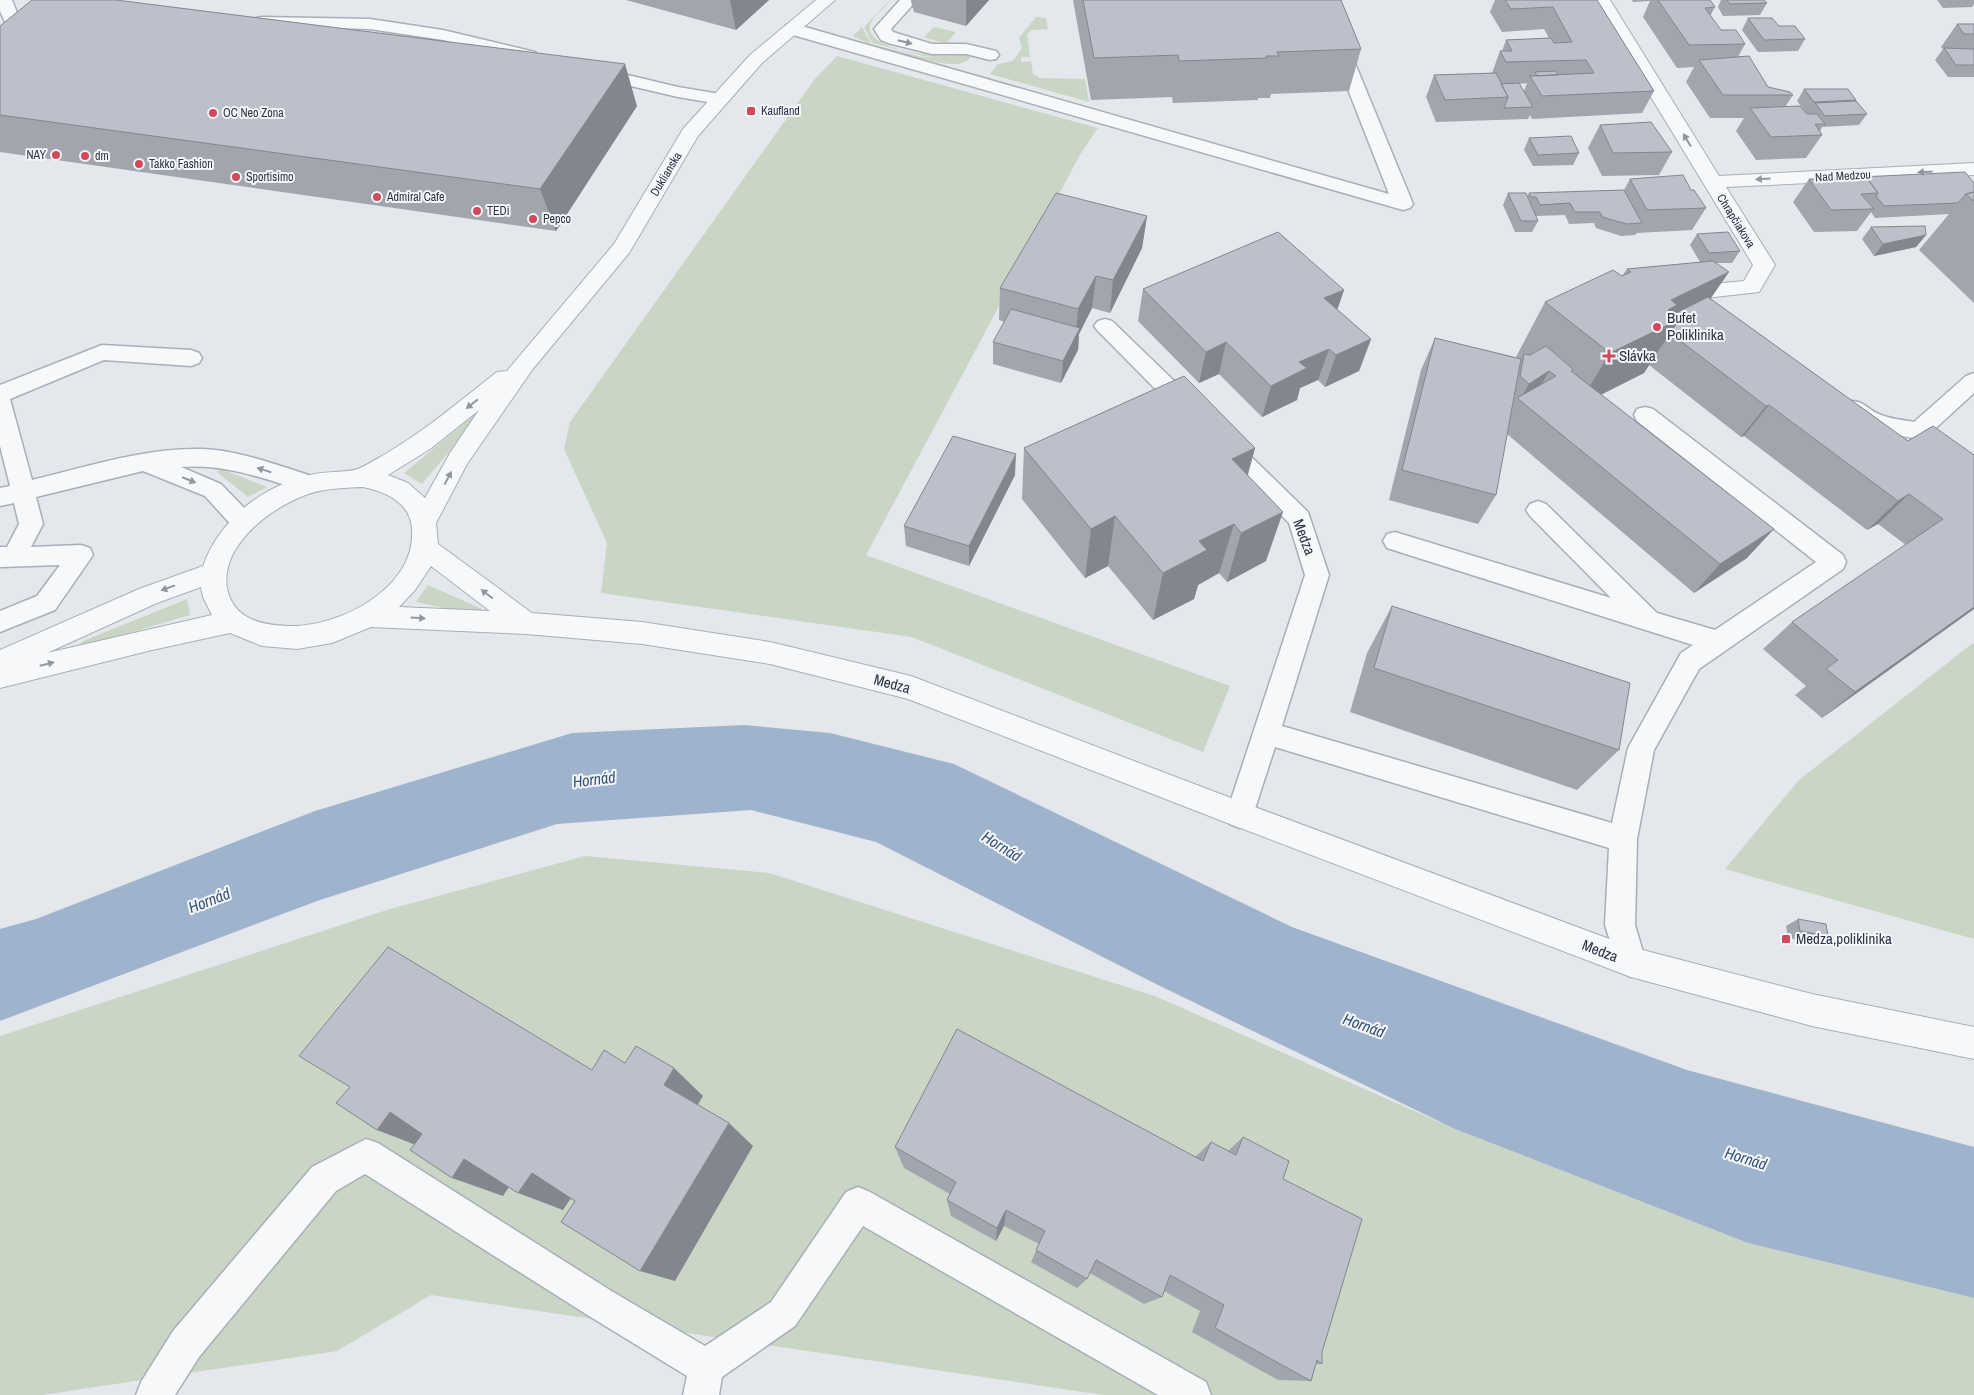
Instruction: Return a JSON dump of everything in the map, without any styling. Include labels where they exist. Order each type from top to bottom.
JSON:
[{"type":"street","name":"Duklianska","points":[[524,364],[622,248],[690,134],[756,59],[826,0]]},
{"type":"street","name":"Chrapčiakova","points":[[1602,0],[1764,265],[1751,287],[1656,296]]},
{"type":"street","name":"Nad Medzou","points":[[1712,182],[1974,170]]},
{"type":"street","points":[[363,478],[422,443],[524,364]]},
{"type":"street","points":[[425,521],[413,500],[392,485],[363,478],[337,478],[310,484],[286,493],[243,522],[224,546],[214,572],[214,590],[220,608],[232,622],[260,635],[294,639],[332,632],[369,616],[396,595],[415,572],[425,548],[425,521],[458,459],[524,364]]},
{"type":"street","points":[[425,548],[526,623]]},
{"type":"street","points":[[0,662],[148,596],[214,572]]},
{"type":"street","name":"Medza","points":[[369,616],[526,623],[642,633],[770,653],[911,688],[1240,816],[1631,962],[1812,1010],[1974,1043]]},
{"type":"street","points":[[0,676],[152,639],[232,622]]},
{"type":"lane","points":[[4,0],[7,27],[34,23]]},
{"type":"lane","points":[[908,0],[882,29],[887,36],[932,49],[966,49],[990,55]]},
{"type":"lane","points":[[792,30],[1403,204],[1321,0]]},
{"type":"lane","points":[[241,22],[370,24],[443,35],[547,60]]},
{"type":"lane","points":[[576,67],[678,92],[720,99]]},
{"type":"lane","name":"Medza","points":[[1105,326],[1300,519],[1317,575],[1240,816]]},
{"type":"lane","points":[[0,394],[102,352],[190,358]]},
{"type":"lane","points":[[1835,398],[1876,422],[1918,430],[1974,381]]},
{"type":"lane","points":[[0,401],[31,524],[7,557]]},
{"type":"lane","points":[[1631,962],[1620,925],[1623,839],[1641,748],[1690,661],[1834,562],[1645,416]]},
{"type":"lane","points":[[0,497],[144,462],[201,456],[250,465],[310,484]]},
{"type":"lane","points":[[144,462],[213,490],[243,522]]},
{"type":"lane","points":[[1538,510],[1650,621]]},
{"type":"lane","points":[[1395,540],[1718,642]]},
{"type":"lane","points":[[0,622],[46,603],[81,555],[7,557]]},
{"type":"lane","points":[[1266,733],[1623,839]]},
{"type":"lane","points":[[154,1395],[186,1344],[324,1179],[366,1155],[601,1304],[704,1381],[783,1314],[858,1204],[1192,1395]]},
{"type":"green space","points":[[890,0],[871,22],[870,26],[871,32],[881,43],[908,52],[923,54],[958,53],[969,55],[970,58],[959,63],[943,63],[917,58],[873,45],[922,57],[960,55],[923,56],[872,43],[864,27]]},
{"type":"green space","points":[[1036,17],[1046,18],[1048,29],[1032,30],[1027,34],[1030,57],[1021,57],[1021,62],[1031,61],[1033,74],[1040,78],[1085,79],[1089,102],[990,74],[998,64],[1013,61],[1022,48],[1019,38]]},
{"type":"green space","points":[[862,27],[871,44],[861,40],[853,36]]},
{"type":"green space","points":[[934,27],[956,32],[946,44],[924,37]]},
{"type":"green space","points":[[837,56],[1098,128],[1081,153],[866,555],[1230,686],[1203,752],[912,637],[601,593],[607,543],[564,449],[570,422],[814,80]]},
{"type":"green space","points":[[474,415],[480,415],[422,484],[404,473]]},
{"type":"green space","points":[[221,469],[267,487],[248,497],[217,472]]},
{"type":"green space","points":[[428,585],[482,609],[478,615],[416,602]]},
{"type":"green space","points":[[187,599],[190,615],[82,647],[81,642]]},
{"type":"green space","points":[[1974,642],[1974,939],[1725,869],[1799,780]]},
{"type":"green space","points":[[585,856],[769,873],[1155,996],[1455,1129],[1748,1243],[1974,1298],[1974,1395],[1103,1395],[431,1295],[337,1351],[42,1395],[0,1395],[0,1036],[390,909]]},
{"type":"water","name":"Hornád","points":[[744,725],[830,733],[954,764],[1292,927],[1687,1070],[1974,1147],[1974,1298],[1748,1243],[1455,1129],[1158,985],[876,842],[751,810],[557,824],[317,901],[0,1021],[0,929],[36,919],[315,811],[572,733]]},
{"type":"building","points":[[32,0],[116,0],[625,64],[540,189],[0,115],[0,26]]},
{"type":"building","points":[[1083,0],[1341,0],[1361,49],[1277,52],[1279,56],[1266,56],[1267,58],[1179,61],[1178,55],[1094,58]]},
{"type":"building","points":[[1505,0],[1597,0],[1654,91],[1542,96],[1530,76],[1594,73],[1586,60],[1506,62],[1500,51],[1512,51],[1506,40],[1551,38],[1554,43],[1572,42],[1553,7],[1511,9]]},
{"type":"building","points":[[1658,0],[1710,0],[1715,7],[1705,8],[1721,30],[1736,30],[1745,44],[1689,45]]},
{"type":"building","points":[[1727,0],[1764,0],[1767,3],[1730,4]]},
{"type":"building","points":[[1748,18],[1772,18],[1779,26],[1795,26],[1805,39],[1764,40]]},
{"type":"building","points":[[1957,24],[1974,24],[1974,34],[1964,34]]},
{"type":"building","points":[[1944,48],[1974,49],[1974,65],[1956,65]]},
{"type":"building","points":[[1749,56],[1768,87],[1790,92],[1793,95],[1723,95],[1699,60]]},
{"type":"building","points":[[1556,71],[1558,75],[1537,76],[1535,72]]},
{"type":"building","points":[[1496,73],[1508,97],[1445,100],[1434,75]]},
{"type":"building","points":[[1519,83],[1533,107],[1504,108],[1508,97],[1501,84]]},
{"type":"building","points":[[1804,89],[1848,89],[1856,100],[1814,102]]},
{"type":"building","points":[[1856,101],[1867,114],[1825,116],[1815,103]]},
{"type":"building","points":[[1800,106],[1807,114],[1817,114],[1825,124],[1815,124],[1822,135],[1771,137],[1750,108]]},
{"type":"building","points":[[1651,122],[1672,152],[1613,153],[1600,125]]},
{"type":"building","points":[[1571,136],[1579,153],[1538,155],[1529,138]]},
{"type":"building","points":[[1965,172],[1974,183],[1974,192],[1966,194],[1958,203],[1884,206],[1876,196],[1878,193],[1867,178],[1861,177]]},
{"type":"building","points":[[1683,175],[1691,190],[1694,190],[1706,208],[1647,210],[1630,179]]},
{"type":"building","points":[[1867,178],[1878,193],[1861,194],[1874,209],[1831,210],[1809,179]]},
{"type":"building","points":[[1624,190],[1642,223],[1627,224],[1602,217],[1600,212],[1575,212],[1570,203],[1540,205],[1536,197],[1531,197],[1529,193]]},
{"type":"building","points":[[1974,192],[1974,201],[1966,194]]},
{"type":"building","points":[[1056,193],[1147,216],[1113,280],[1096,276],[1078,309],[1000,288]]},
{"type":"building","points":[[1508,193],[1526,193],[1538,221],[1521,221]]},
{"type":"building","points":[[1925,226],[1926,235],[1883,244],[1871,227]]},
{"type":"building","points":[[1278,232],[1344,290],[1324,298],[1371,339],[1336,355],[1329,349],[1299,362],[1307,368],[1271,386],[1226,342],[1206,352],[1143,289]]},
{"type":"building","points":[[1728,232],[1740,251],[1709,253],[1697,234]]},
{"type":"building","points":[[1713,261],[1729,272],[1671,300],[1677,305],[1668,310],[1680,319],[1610,353],[1545,302],[1613,270],[1622,276],[1631,272],[1627,269]]},
{"type":"building","points":[[1708,297],[1908,441],[1933,426],[1974,455],[1974,607],[1855,692],[1826,669],[1838,660],[1792,622],[1943,519],[1909,494],[1898,501],[1769,405],[1766,406],[1670,333],[1680,319],[1674,314]]},
{"type":"building","points":[[1011,309],[1080,328],[1063,361],[993,342]]},
{"type":"building","points":[[1435,338],[1521,359],[1496,495],[1402,470]]},
{"type":"building","points":[[1546,346],[1573,369],[1571,371],[1774,529],[1720,564],[1517,398],[1556,376],[1549,371],[1529,384],[1520,376],[1524,354],[1530,355]]},
{"type":"building","points":[[1184,376],[1255,448],[1232,459],[1283,512],[1241,533],[1234,524],[1199,541],[1207,550],[1163,573],[1115,516],[1091,529],[1024,448]]},
{"type":"building","points":[[953,436],[1016,454],[969,546],[904,526]]},
{"type":"building","points":[[1392,606],[1630,683],[1619,750],[1374,668]]},
{"type":"building","points":[[1798,919],[1826,924],[1828,936],[1800,931]]},
{"type":"building","points":[[388,947],[592,1070],[604,1050],[625,1063],[636,1046],[674,1068],[664,1085],[729,1123],[640,1271],[561,1222],[575,1201],[532,1173],[518,1193],[464,1159],[452,1178],[410,1150],[422,1134],[390,1112],[377,1130],[336,1103],[350,1087],[299,1056]]},
{"type":"building","points":[[957,1029],[1203,1161],[1211,1142],[1236,1155],[1243,1137],[1289,1161],[1283,1179],[1362,1219],[1322,1352],[1322,1364],[1317,1360],[1311,1381],[1215,1328],[1224,1305],[1170,1275],[1162,1297],[1096,1260],[1087,1279],[1036,1250],[1045,1231],[1006,1210],[997,1228],[947,1200],[956,1182],[895,1147]]},
{"type":"place","name":"Kaufland","points":[[751,111]]},
{"type":"place","name":"OC Neo Zona","points":[[213,113]]},
{"type":"place","name":"NAY","points":[[56,155]]},
{"type":"place","name":"dm","points":[[85,156]]},
{"type":"place","name":"Takko Fashion","points":[[139,164]]},
{"type":"place","name":"Sportisimo","points":[[236,177]]},
{"type":"place","name":"Admiral Cafe","points":[[377,197]]},
{"type":"place","name":"TEDi","points":[[477,211]]},
{"type":"place","name":"Pepco","points":[[533,219]]},
{"type":"place","name":"Bufet Poliklinika","points":[[1657,327]]},
{"type":"place","name":"Slávka","points":[[1609,356]]},
{"type":"place","name":"Medza,poliklinika","points":[[1786,939]]}]
